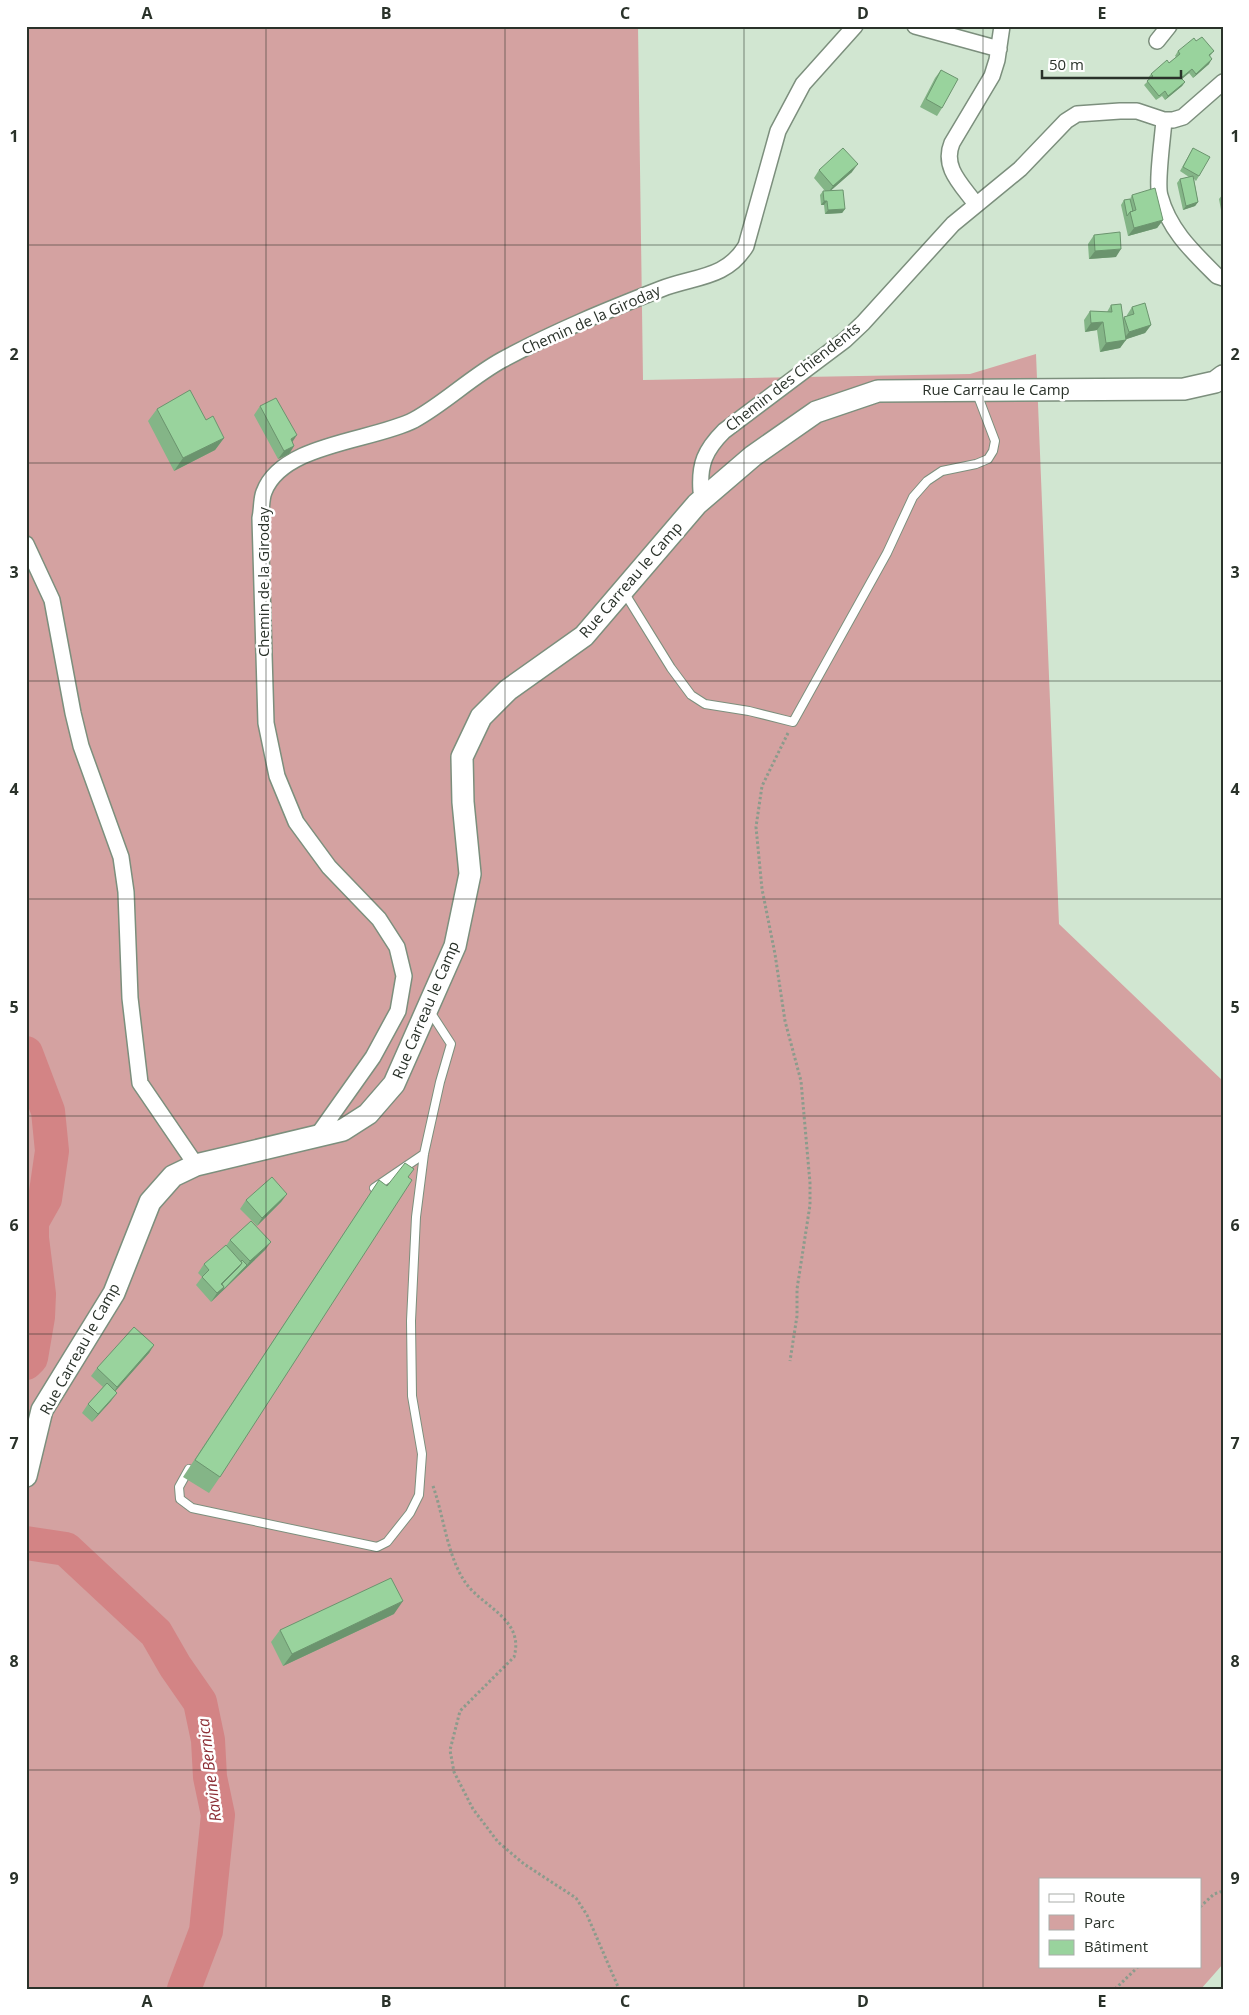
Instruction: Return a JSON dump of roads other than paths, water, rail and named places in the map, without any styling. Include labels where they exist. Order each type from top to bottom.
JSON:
[{"type":"main road","name":"Rue Carreau le Camp","points":[[26,1476],[42,1410],[114,1293],[150,1202],[174,1176],[196,1165],[343,1130],[368,1114],[394,1084],[455,946],[470,874],[463,802],[462,757],[481,716],[508,690],[584,636],[624,592],[697,504],[754,456],[816,412],[878,391],[1184,389],[1216,382],[1223,376]]},
{"type":"street","name":"Chemin de la Giroday","points":[[316,1136],[373,1056],[398,1011],[404,976],[397,947],[379,919],[329,867],[296,822],[276,776],[266,723],[260,518],[264,491],[282,468],[306,454],[413,421],[500,361],[576,323],[673,284],[724,270],[738,261],[746,246],[778,132],[803,84],[855,26]]},
{"type":"street","points":[[915,26],[999,49]]},
{"type":"street","points":[[976,203],[949,165],[947,154],[992,76],[999,49],[1002,26]]},
{"type":"street","points":[[1157,40],[1169,26]]},
{"type":"street","points":[[1223,82],[1183,117],[1164,120],[1159,195],[1173,228],[1190,250],[1217,276],[1223,278]]},
{"type":"street","name":"Chemin des Chiendents","points":[[706,496],[701,491],[700,479],[702,463],[710,445],[724,431],[845,340],[863,323],[947,230],[976,203],[998,189],[1020,169],[1060,126],[1077,114],[1137,111],[1164,120]]},
{"type":"street","points":[[26,544],[52,600],[81,746],[121,857],[126,892],[130,998],[140,1083],[196,1165]]},
{"type":"lane","points":[[624,592],[671,668],[691,695],[705,704],[749,711],[793,722],[886,553],[912,497],[927,481],[942,471],[976,464],[988,459],[993,451],[996,441],[976,390]]},
{"type":"lane","points":[[193,1464],[178,1487],[180,1499],[192,1508],[376,1548],[387,1542],[410,1513],[419,1495],[422,1473],[422,1454],[412,1396],[411,1321],[416,1217],[424,1154],[440,1082],[451,1044],[427,1008]]},
{"type":"lane","points":[[368,1198],[382,1181],[424,1154]]},
{"type":"waterway","name":"Ravine Bernica","points":[[26,1053],[48,1111],[52,1151],[45,1199],[32,1222],[32,1238],[39,1294],[38,1317],[31,1358],[26,1363]]},
{"type":"waterway","name":"Ravine Bernica","points":[[26,1543],[66,1549],[156,1633],[175,1666],[200,1702],[208,1740],[210,1777],[218,1815],[206,1931],[184,1989]]}]
